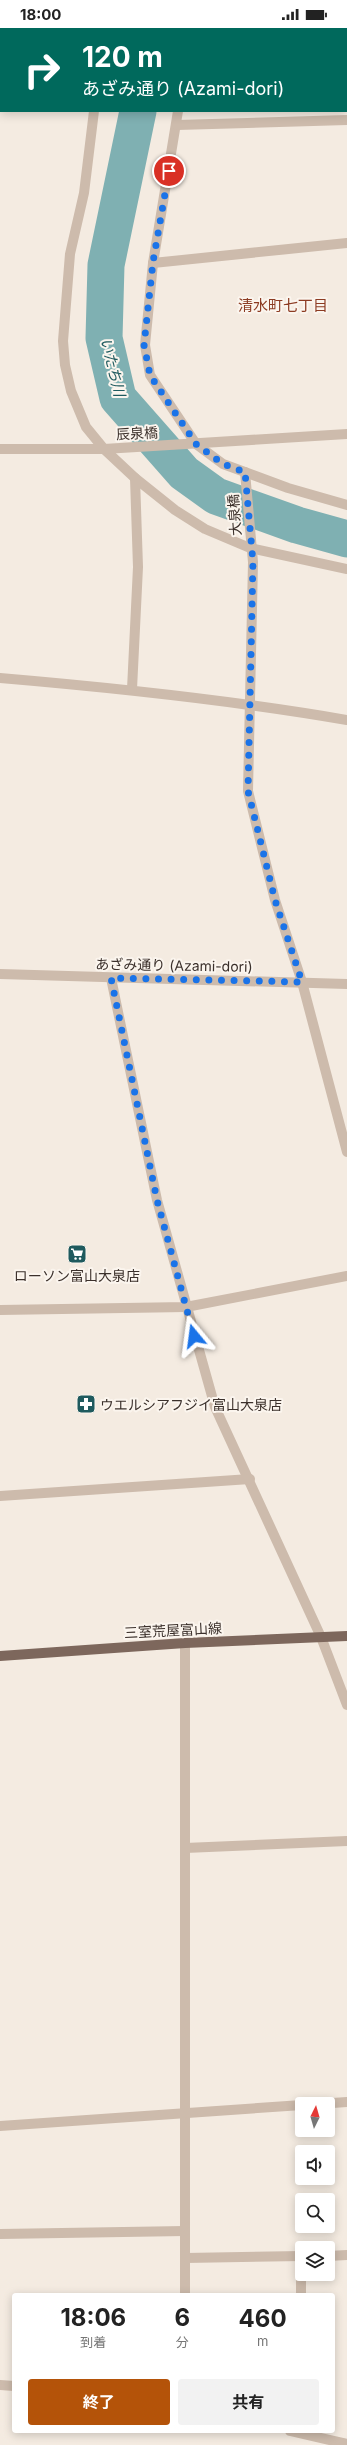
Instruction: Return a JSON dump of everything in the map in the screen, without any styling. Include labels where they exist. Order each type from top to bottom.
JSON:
[{"type":"main road","name":"三室荒屋富山線","points":[[0,1656],[185,1643],[347,1636]]},
{"type":"street","points":[[94,112],[84,193],[70,254],[63,341],[65,365],[71,391],[86,427],[104,449],[135,478],[175,510],[205,529],[250,548],[347,569]]},
{"type":"street","points":[[178,112],[177,125],[153,262],[144,345],[150,375],[196,444],[223,464],[245,476],[347,505]]},
{"type":"street","points":[[177,125],[347,120]]},
{"type":"street","points":[[153,262],[347,243]]},
{"type":"street","name":"辰泉橋","points":[[0,449],[104,449],[347,434]]},
{"type":"street","name":"大泉橋","points":[[245,476],[250,548],[253,562],[248,791],[275,900],[302,982],[347,1152]]},
{"type":"street","points":[[132,689],[138,567],[135,478]]},
{"type":"street","points":[[0,678],[132,689],[250,704],[347,720]]},
{"type":"street","name":"あざみ通り (Azami-dori)","points":[[0,974],[347,984]]},
{"type":"street","points":[[111,978],[157,1200],[215,1407],[250,1479],[321,1637],[347,1705]]},
{"type":"street","points":[[0,1310],[186,1307],[347,1276]]},
{"type":"street","points":[[0,1496],[250,1479]]},
{"type":"street","points":[[185,1643],[185,2293]]},
{"type":"street","points":[[185,1848],[347,1841]]},
{"type":"street","points":[[335,2103],[347,2102]]},
{"type":"street","points":[[0,2126],[295,2105]]},
{"type":"street","points":[[0,2234],[185,2231]]},
{"type":"street","points":[[335,2256],[347,2255]]},
{"type":"street","points":[[185,2258],[295,2256]]},
{"type":"street","points":[[301,2281],[301,2293]]},
{"type":"street","points":[[0,2384],[12,2386]]},
{"type":"street","points":[[299,2433],[332,2443],[347,2444]]},
{"type":"waterway","name":"いたち川","points":[[138,112],[106,265],[104,338],[118,398],[184,473],[216,496],[297,525],[347,539]]},
{"type":"place","name":"ローソン富山大泉店","points":[[77,1254]]},
{"type":"place","name":"ウエルシアフジイ富山大泉店","points":[[86,1404]]},
{"type":"district","name":"清水町七丁目","points":[[283,305]]},
{"type":"route","points":[[169,171],[153,262],[144,345],[150,375],[167,403],[196,444],[223,464],[245,472],[250,548],[253,562],[248,791],[275,900],[302,982],[111,978],[157,1200],[194,1336]]}]
